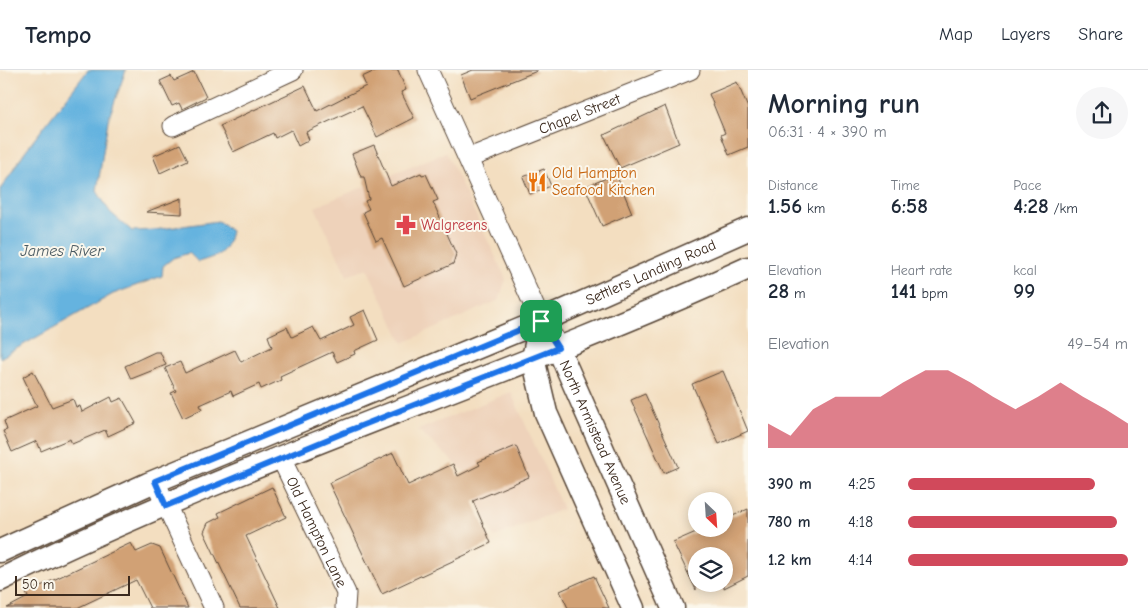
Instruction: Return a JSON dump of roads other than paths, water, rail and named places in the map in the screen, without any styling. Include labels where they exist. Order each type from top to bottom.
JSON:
[{"type":"main road","name":"Settlers Landing Road","points":[[0,551],[155,481],[541,321],[748,229]]},
{"type":"main road","points":[[0,580],[166,506],[281,458],[558,348],[748,268]]},
{"type":"main road","name":"North Armistead Avenue","points":[[541,321],[558,348],[673,608]]},
{"type":"main road","name":"North Armistead Avenue","points":[[541,321],[533,358],[546,413],[633,608]]},
{"type":"street","points":[[173,126],[293,70]]},
{"type":"street","points":[[428,70],[541,321]]},
{"type":"street","name":"Chapel Street","points":[[469,158],[690,70]]},
{"type":"street","name":"Old Hampton Lane","points":[[281,458],[346,593],[345,608]]},
{"type":"street","points":[[155,481],[214,608]]},
{"type":"water","name":"James River","points":[[88,70],[126,70],[108,120],[97,191],[110,212],[132,231],[154,230],[218,221],[231,231],[229,239],[224,249],[217,255],[198,262],[189,253],[173,258],[163,266],[162,276],[113,294],[0,358],[0,190],[26,150]]},
{"type":"place","name":"Old Hampton Seafood Kitchen","points":[[537,182]]},
{"type":"place","name":"Walgreens","points":[[406,225]]}]
